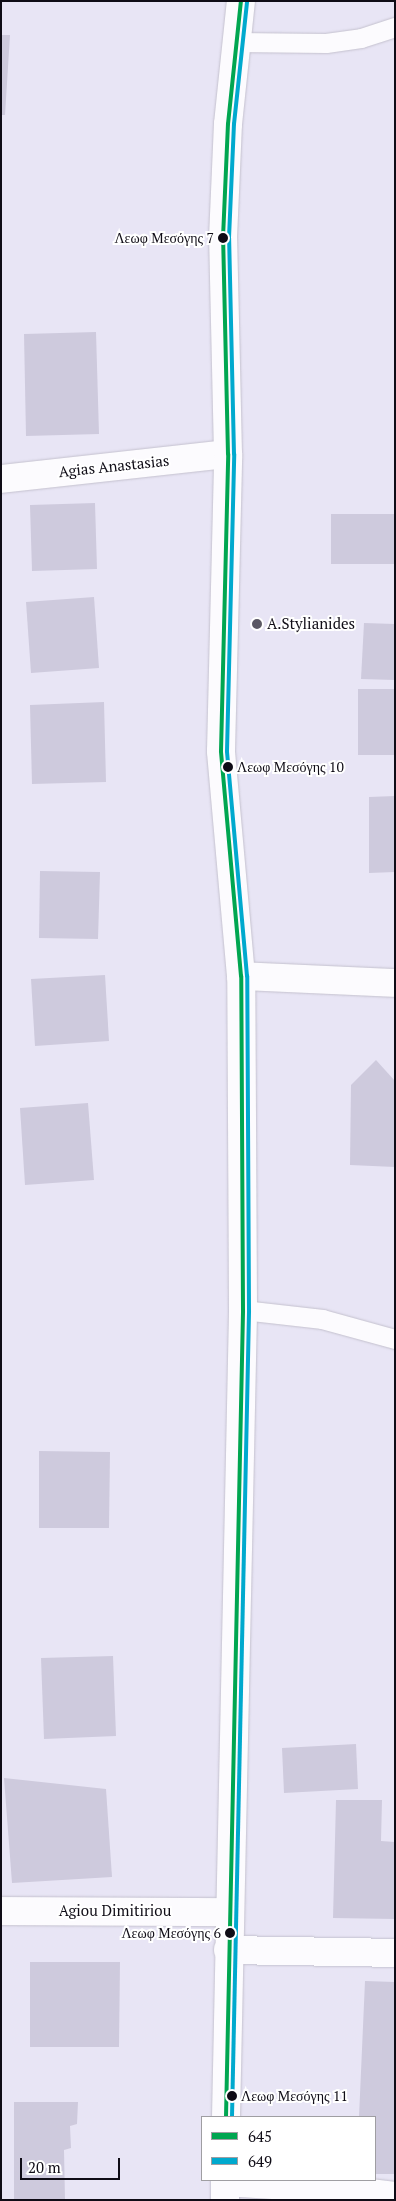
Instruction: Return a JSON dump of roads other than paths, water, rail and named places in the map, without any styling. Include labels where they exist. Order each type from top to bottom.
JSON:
[{"type":"main road","points":[[226,2116],[228,1912],[244,1310],[242,976],[221,751],[228,454],[223,238],[235,42],[241,1]]},
{"type":"main road","name":"Agias Anastasias","points":[[1,479],[228,454]]},
{"type":"main road","points":[[242,976],[395,982]]},
{"type":"main road","name":"Agiou Dimitiriou","points":[[1,1911],[228,1912]]},
{"type":"main road","points":[[228,1950],[395,1953]]},
{"type":"main road","points":[[225,2187],[336,2189],[395,2196]]},
{"type":"lane","points":[[235,42],[326,43],[361,38],[395,27]]},
{"type":"lane","points":[[244,1310],[322,1319],[395,1339]]},
{"type":"place","name":"Λεωφ Μεσόγης 7","points":[[223,238]]},
{"type":"place","name":"A.Stylianides","points":[[257,624]]},
{"type":"place","name":"Λεωφ Μεσόγης 10","points":[[228,767]]},
{"type":"place","name":"Λεωφ Μεσόγης 6","points":[[230,1933]]},
{"type":"place","name":"Λεωφ Μεσόγης 11","points":[[232,2096]]}]
